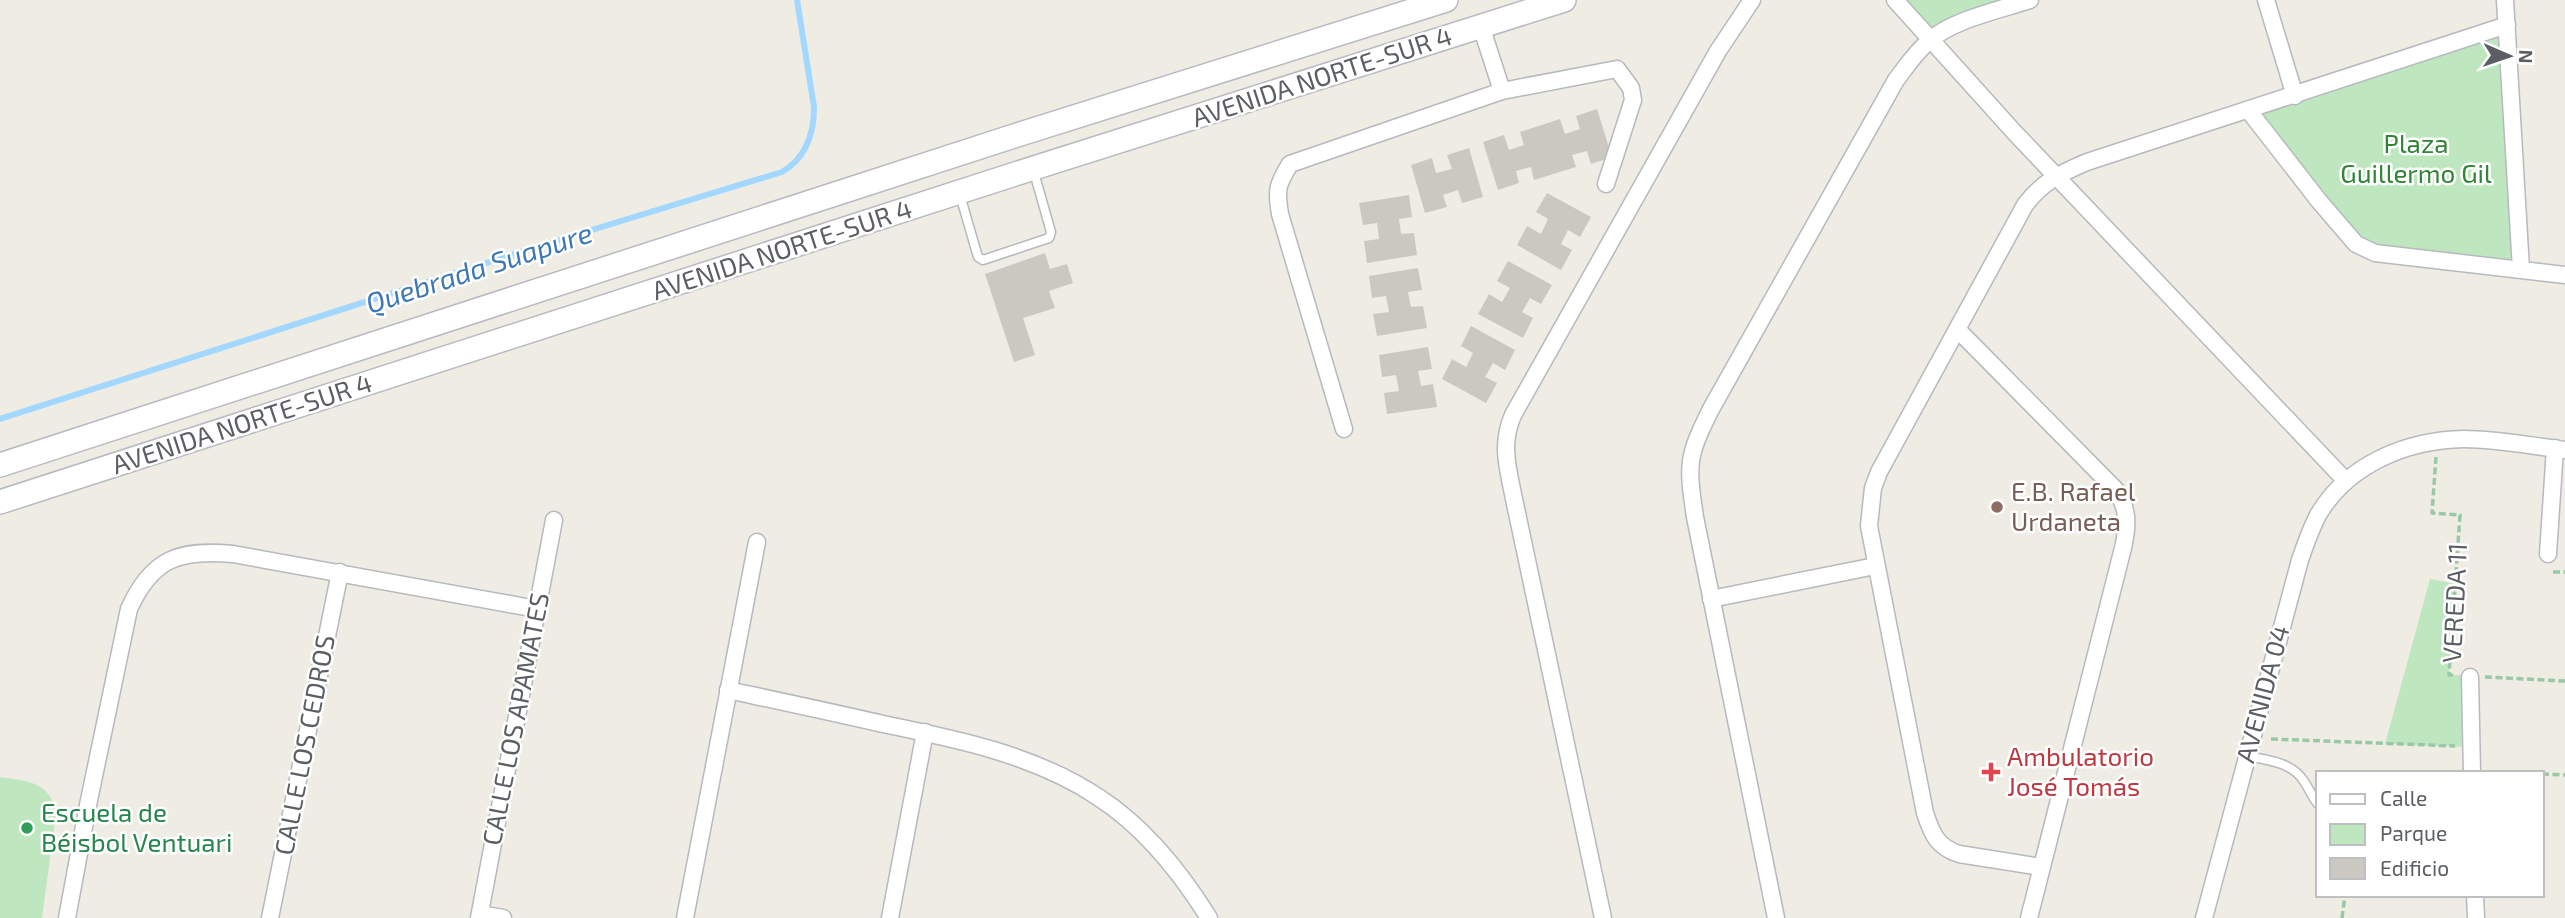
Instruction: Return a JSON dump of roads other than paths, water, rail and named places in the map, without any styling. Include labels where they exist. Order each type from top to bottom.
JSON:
[{"type":"main road","name":"AVENIDA NORTE-SUR 4","points":[[0,465],[1014,136],[1446,0]]},
{"type":"main road","name":"AVENIDA NORTE-SUR 4","points":[[0,502],[1564,0]]},
{"type":"street","points":[[1602,918],[1506,457],[1505,437],[1513,415],[1590,276],[1724,41],[1752,0]]},
{"type":"street","points":[[1895,0],[2056,176],[2346,481]]},
{"type":"street","points":[[1776,918],[1689,482],[1691,455],[1695,442],[1896,80],[1929,40],[1963,22],[2030,0]]},
{"type":"street","points":[[2266,0],[2295,96]]},
{"type":"street","points":[[2505,0],[2521,269]]},
{"type":"street","points":[[2041,867],[1959,855],[1938,844],[1925,813],[1869,526],[1873,488],[1879,472],[2025,205],[2043,184],[2087,162],[2507,25]]},
{"type":"street","points":[[1481,26],[1502,91]]},
{"type":"street","points":[[1344,429],[1280,214],[1277,191],[1279,182],[1290,164],[1502,91],[1617,69],[1631,88],[1633,100],[1606,184]]},
{"type":"street","points":[[2249,111],[2319,201],[2364,249],[2375,253],[2565,275]]},
{"type":"street","points":[[1958,330],[2115,489],[2122,497],[2127,518],[2123,548],[2029,918]]},
{"type":"street","name":"AVENIDA 04","points":[[2204,918],[2300,560],[2319,515],[2346,481],[2381,458],[2402,450],[2437,441],[2466,439],[2560,449]]},
{"type":"street","points":[[2547,554],[2560,449]]},
{"type":"street","name":"CALLE LOS APAMATES","points":[[479,916],[554,520]]},
{"type":"street","points":[[685,918],[757,542]]},
{"type":"street","points":[[67,918],[129,609],[139,588],[150,574],[176,556],[192,552],[233,554],[537,609]]},
{"type":"street","points":[[1712,599],[1875,566]]},
{"type":"street","name":"CALLE LOS CEDROS","points":[[270,918],[340,572]]},
{"type":"street","name":"VEREDA 11","points":[[2470,677],[2472,771]]},
{"type":"street","points":[[727,690],[925,733],[1015,757],[1049,771],[1098,797],[1136,828],[1156,849],[1209,918]]},
{"type":"street","points":[[890,918],[925,733]]},
{"type":"street","points":[[2475,897],[2476,918]]},
{"type":"street","points":[[479,916],[503,918]]},
{"type":"lane","points":[[959,192],[978,257],[983,260],[1049,237],[1051,232],[1033,169]]},
{"type":"lane","points":[[2247,756],[2278,762],[2292,769],[2302,777],[2316,801]]},
{"type":"waterway","name":"Quebrada Suapure","points":[[0,419],[536,247],[782,172],[803,152],[814,117],[797,0]]},
{"type":"place","name":"E.B. Rafael Urdaneta","points":[[1997,507]]},
{"type":"place","name":"Ambulatorio José Tomás","points":[[1991,772]]},
{"type":"place","name":"Escuela de Béisbol Ventuari","points":[[27,828]]},
{"type":"park label","name":"Plaza Guillermo Gil","points":[[2416,159]]}]
